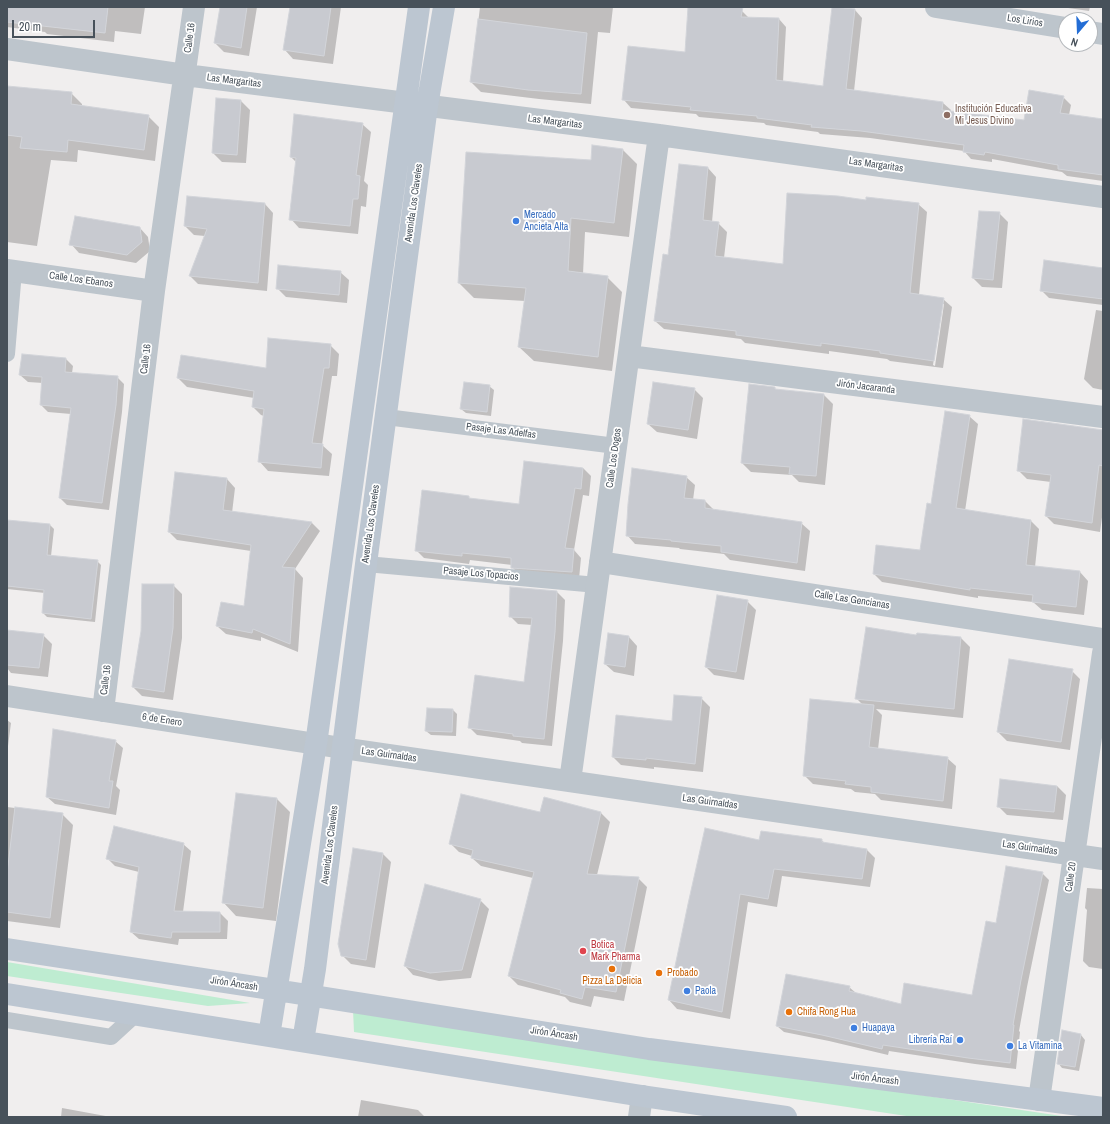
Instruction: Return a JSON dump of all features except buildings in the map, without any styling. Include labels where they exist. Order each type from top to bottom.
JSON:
[{"type":"street","name":"Calle 16","points":[[103,711],[154,291],[194,7]]},
{"type":"street","points":[[268,1036],[316,744],[419,7]]},
{"type":"street","name":"Avenida Los Claveles","points":[[303,1041],[427,106],[444,7]]},
{"type":"street","name":"Los Lirios","points":[[936,7],[1002,12],[1058,26]]},
{"type":"street","name":"Las Margaritas","points":[[7,49],[185,75],[659,135],[1103,197]]},
{"type":"street","name":"Calle Los Dogos","points":[[570,781],[659,135]]},
{"type":"street","name":"Calle Los Ebanos","points":[[11,271],[154,291]]},
{"type":"street","name":"Jirón Jacaranda","points":[[628,356],[1103,417]]},
{"type":"street","name":"Calle Las Gencianas","points":[[600,562],[1103,638]]},
{"type":"street","name":"Calle 20","points":[[1040,1100],[1103,654]]},
{"type":"street","name":"6 de Enero","points":[[7,696],[316,744]]},
{"type":"street","name":"Las Guirnaldas","points":[[316,744],[1103,859]]},
{"type":"street","name":"Jirón Áncash","points":[[7,949],[649,1049],[1103,1108]]},
{"type":"street","points":[[7,994],[303,1041],[640,1107],[786,1117]]},
{"type":"lane","points":[[7,354],[11,271]]},
{"type":"lane","name":"Pasaje Las Adelfas","points":[[386,417],[616,446]]},
{"type":"lane","name":"Pasaje Los Topacios","points":[[366,564],[597,585]]},
{"type":"lane","points":[[7,1020],[111,1037],[135,1015]]},
{"type":"green space","points":[[7,962],[250,1003],[208,1006],[7,976]]},
{"type":"green space","points":[[353,1010],[1068,1117],[913,1117],[354,1032]]},
{"type":"place","name":"Institución Educativa Mi Jesus Divino","points":[[947,115]]},
{"type":"place","name":"Mercado Ancieta Alta","points":[[516,221]]},
{"type":"place","name":"Botica Mark Pharma","points":[[583,951]]},
{"type":"place","name":"Pizza La Delicia","points":[[612,969]]},
{"type":"place","name":"Probado","points":[[659,973]]},
{"type":"place","name":"Paola","points":[[687,991]]},
{"type":"place","name":"Chifa Rong Hua","points":[[789,1012]]},
{"type":"place","name":"Huapaya","points":[[854,1028]]},
{"type":"place","name":"Librería Raí","points":[[960,1040]]},
{"type":"place","name":"La Vitamina","points":[[1010,1046]]}]
